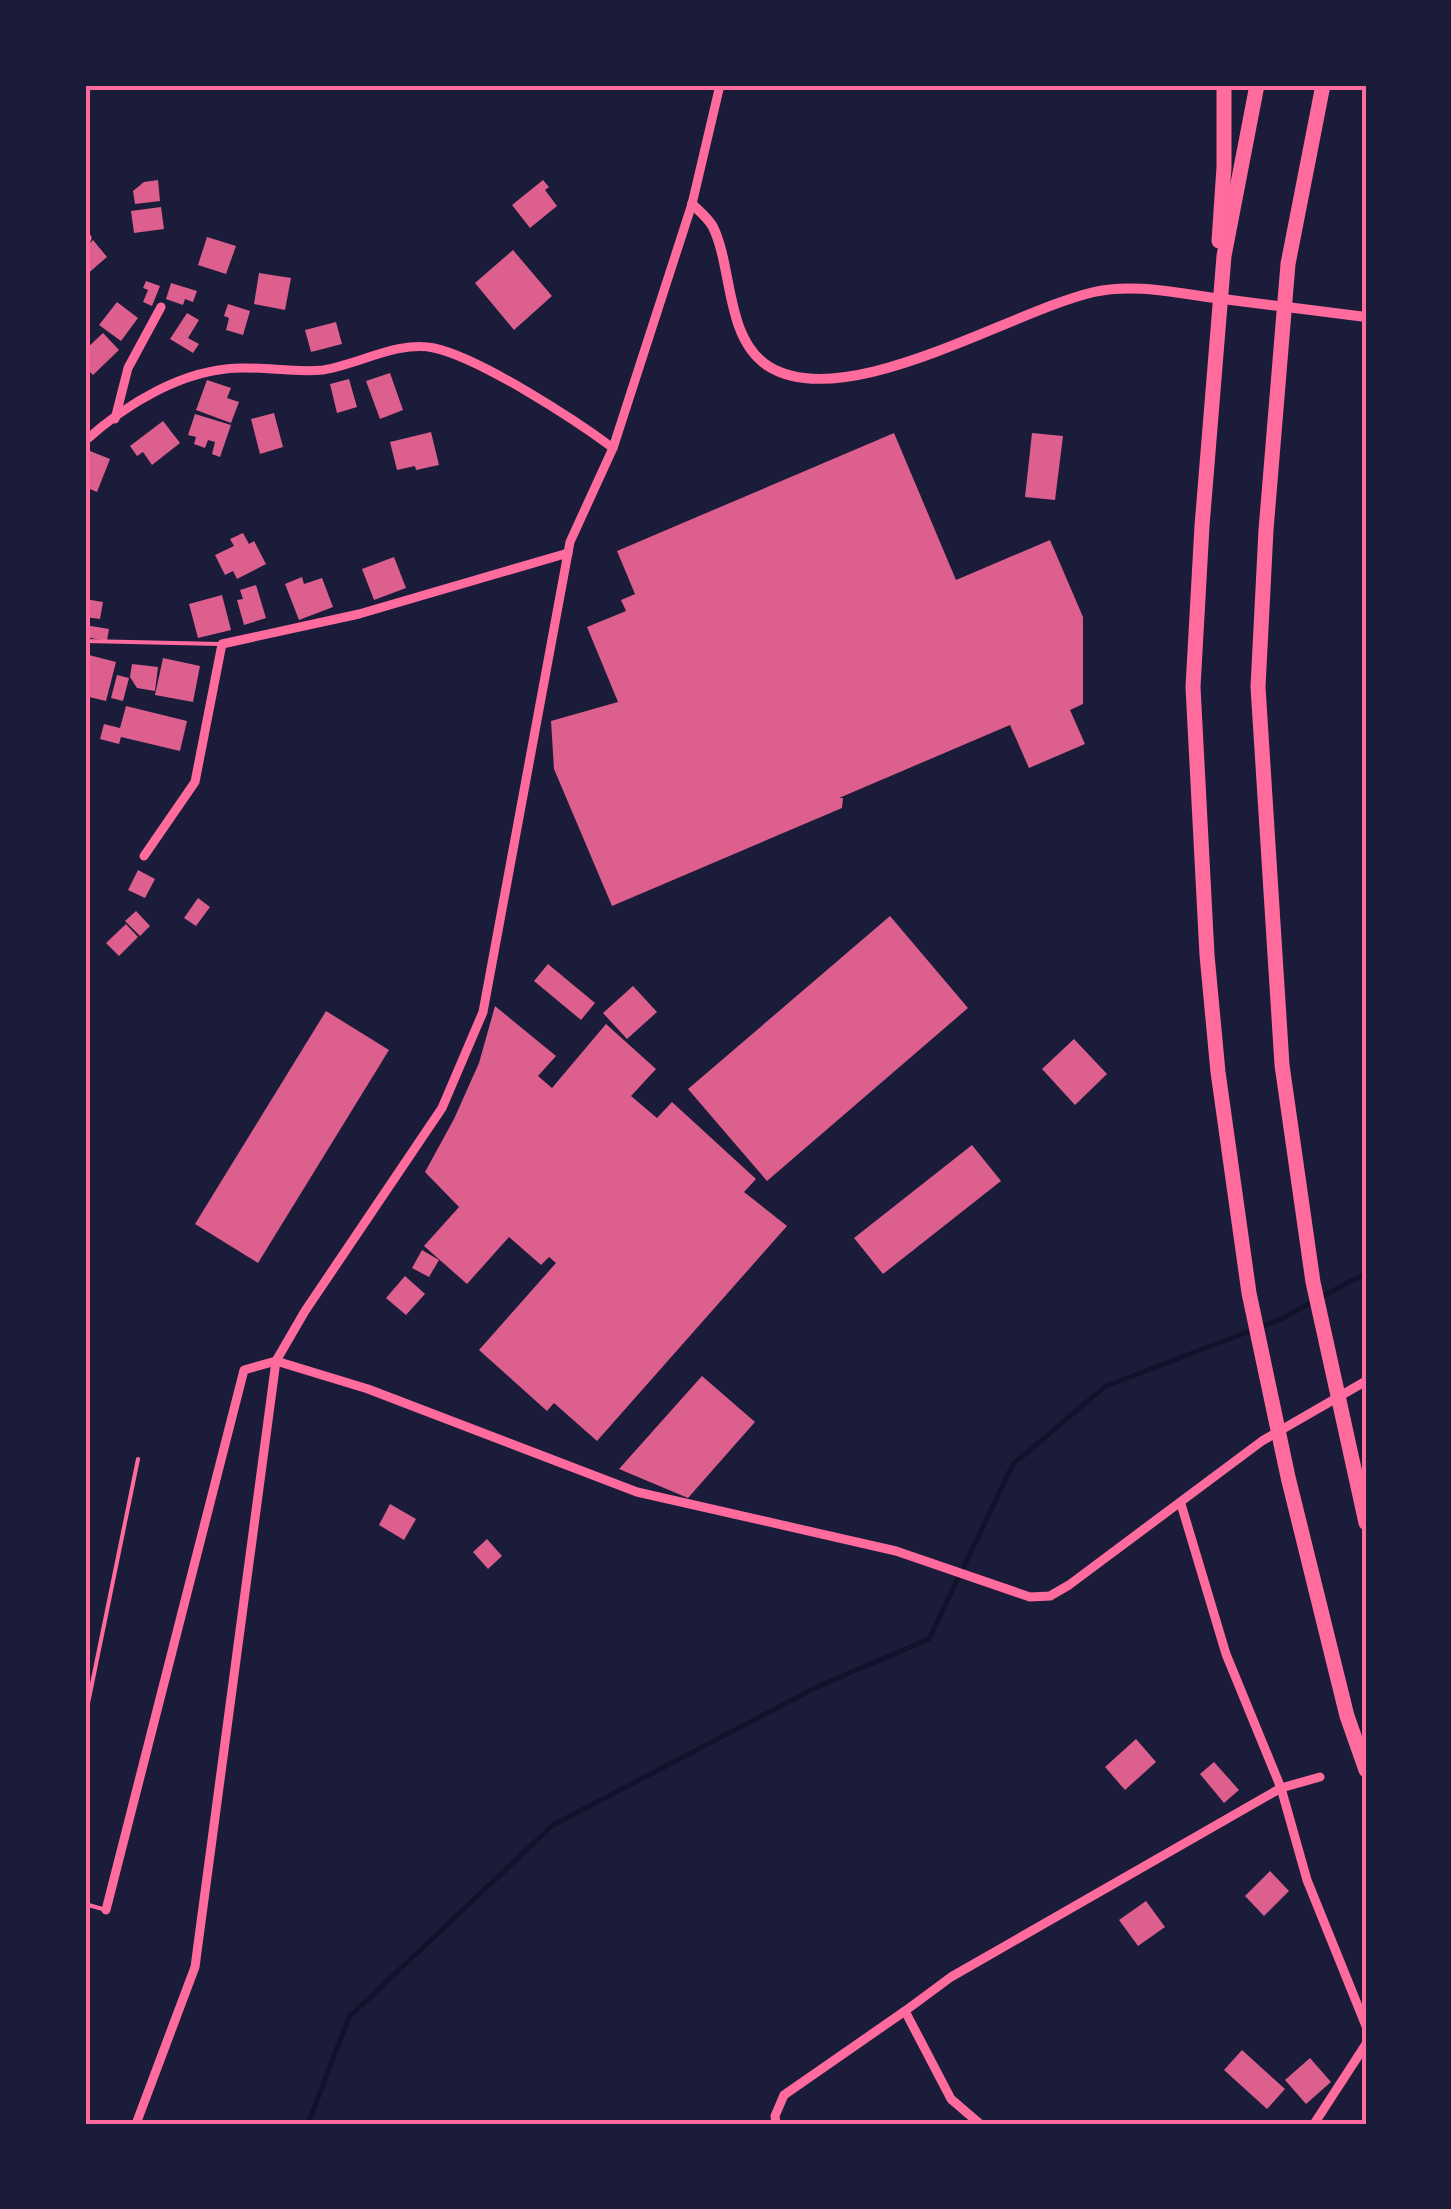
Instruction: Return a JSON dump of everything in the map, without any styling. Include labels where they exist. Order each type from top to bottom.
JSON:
[{"type":"highway","points":[[1224,85],[1224,166],[1193,687],[1207,955],[1218,1072],[1249,1293],[1288,1477],[1347,1716],[1366,1770]]},
{"type":"highway","points":[[1202,526],[1224,256],[1257,85]]},
{"type":"highway","points":[[1323,85],[1288,264],[1266,530],[1258,687],[1282,1065],[1313,1282],[1366,1523]]},
{"type":"street","points":[[136,2124],[196,1967],[276,1362],[305,1311],[442,1108],[483,1012],[568,552],[613,448],[692,204],[720,85]]},
{"type":"street","points":[[692,204],[712,226],[740,327],[754,351],[767,365],[814,379],[843,380],[890,368],[1095,292],[1153,290],[1366,318]]},
{"type":"street","points":[[115,419],[128,368],[161,307]]},
{"type":"street","points":[[85,441],[193,374],[236,368],[323,370],[378,353],[432,347],[476,364],[613,448]]},
{"type":"street","points":[[144,856],[195,782],[222,644],[359,614],[568,552]]},
{"type":"street","points":[[106,1910],[244,1370],[276,1362],[368,1389],[636,1492],[896,1551],[1030,1598],[1050,1596],[1181,1504],[1262,1441],[1366,1381]]},
{"type":"street","points":[[1181,1504],[1226,1654],[1281,1788],[1307,1880],[1366,2026]]},
{"type":"street","points":[[776,2124],[775,2116],[784,2095],[951,1976],[1281,1788],[1320,1777]]},
{"type":"street","points":[[905,2012],[951,2099],[980,2124]]},
{"type":"street","points":[[1314,2124],[1366,2044]]},
{"type":"lane","points":[[85,642],[222,644]]},
{"type":"lane","points":[[85,1718],[138,1460]]},
{"type":"lane","points":[[85,1904],[106,1910]]},
{"type":"building","points":[[158,180],[160,201],[135,204],[133,191],[144,182]]},
{"type":"building","points":[[543,180],[557,206],[530,228],[512,205]]},
{"type":"building","points":[[161,207],[164,229],[134,233],[131,211]]},
{"type":"building","points":[[207,237],[236,246],[226,274],[198,265]]},
{"type":"building","points":[[93,240],[107,257],[85,276],[85,247]]},
{"type":"building","points":[[513,250],[552,296],[514,330],[475,283]]},
{"type":"building","points":[[259,273],[291,278],[285,310],[254,304]]},
{"type":"building","points":[[146,281],[160,286],[152,306],[143,302],[148,290],[143,288]]},
{"type":"building","points":[[171,283],[197,291],[193,302],[185,299],[183,305],[166,299]]},
{"type":"building","points":[[117,302],[138,318],[121,341],[99,325]]},
{"type":"building","points":[[228,304],[250,311],[243,335],[226,330],[229,318],[224,316]]},
{"type":"building","points":[[187,313],[199,320],[188,338],[199,344],[193,353],[170,339]]},
{"type":"building","points":[[336,322],[342,344],[311,352],[305,330]]},
{"type":"building","points":[[103,333],[119,350],[93,375],[85,367],[85,350]]},
{"type":"building","points":[[390,373],[403,410],[380,419],[366,381]]},
{"type":"building","points":[[349,379],[357,407],[337,413],[330,384]]},
{"type":"building","points":[[207,380],[231,388],[227,398],[239,402],[231,423],[196,410]]},
{"type":"building","points":[[274,413],[283,447],[260,454],[251,419]]},
{"type":"building","points":[[195,414],[231,425],[220,457],[212,454],[215,442],[208,440],[205,448],[194,444],[196,437],[188,435]]},
{"type":"building","points":[[163,421],[180,443],[152,465],[143,452],[137,456],[130,446]]},
{"type":"building","points":[[431,432],[439,465],[397,470],[390,442]]},
{"type":"building","points":[[894,433],[956,580],[1050,540],[1083,617],[1083,704],[1070,710],[1085,744],[1029,768],[1010,725],[839,798],[843,798],[842,808],[612,906],[554,769],[551,721],[618,702],[587,627],[626,611],[621,600],[635,594],[617,551]]},
{"type":"building","points":[[1032,433],[1063,436],[1055,500],[1025,497]]},
{"type":"building","points":[[85,449],[110,459],[97,492],[85,487]]},
{"type":"building","points":[[243,533],[249,544],[254,541],[266,564],[237,579],[233,571],[225,575],[215,555],[234,546],[230,539]]},
{"type":"building","points":[[394,557],[406,588],[374,600],[362,569]]},
{"type":"building","points":[[302,577],[304,584],[322,578],[333,607],[299,620],[285,584]]},
{"type":"building","points":[[256,585],[266,618],[244,625],[237,600],[243,599],[240,590]]},
{"type":"building","points":[[222,595],[231,630],[198,638],[189,604]]},
{"type":"building","points":[[85,599],[103,602],[100,619],[85,617]]},
{"type":"building","points":[[85,625],[109,629],[107,641],[85,637]]},
{"type":"building","points":[[85,654],[116,662],[106,701],[85,696]]},
{"type":"building","points":[[163,658],[200,666],[193,702],[155,695]]},
{"type":"building","points":[[132,664],[158,667],[155,691],[137,688],[130,677]]},
{"type":"building","points":[[117,675],[129,678],[123,701],[111,698]]},
{"type":"building","points":[[126,706],[187,721],[180,751],[121,737],[119,744],[100,739],[104,724],[120,728]]},
{"type":"building","points":[[138,870],[155,879],[145,898],[128,890]]},
{"type":"building","points":[[198,898],[210,907],[196,926],[184,918]]},
{"type":"building","points":[[136,911],[150,926],[140,936],[125,921]]},
{"type":"building","points":[[890,916],[968,1008],[767,1181],[688,1089]]},
{"type":"building","points":[[126,924],[138,937],[119,956],[106,943]]},
{"type":"building","points":[[548,964],[595,1003],[581,1020],[534,981]]},
{"type":"building","points":[[633,986],[657,1012],[627,1039],[603,1013]]},
{"type":"building","points":[[495,1006],[556,1056],[538,1076],[552,1088],[606,1024],[656,1069],[631,1096],[657,1118],[672,1102],[756,1179],[744,1192],[787,1226],[597,1441],[554,1403],[547,1411],[479,1350],[556,1263],[549,1257],[541,1265],[509,1237],[467,1284],[424,1246],[459,1207],[425,1172],[479,1063]]},
{"type":"building","points":[[326,1011],[389,1050],[258,1263],[195,1224]]},
{"type":"building","points":[[1074,1039],[1107,1074],[1075,1105],[1042,1069]]},
{"type":"building","points":[[972,1145],[1001,1181],[883,1274],[854,1238]]},
{"type":"building","points":[[422,1250],[439,1260],[429,1277],[412,1268]]},
{"type":"building","points":[[405,1276],[425,1294],[406,1315],[386,1298]]},
{"type":"building","points":[[702,1376],[755,1422],[688,1498],[619,1469]]},
{"type":"building","points":[[390,1504],[416,1519],[404,1540],[379,1525]]},
{"type":"building","points":[[487,1539],[502,1556],[488,1569],[473,1552]]},
{"type":"building","points":[[1136,1739],[1156,1762],[1125,1790],[1105,1767]]},
{"type":"building","points":[[1214,1762],[1239,1790],[1224,1803],[1200,1774]]},
{"type":"building","points":[[1270,1871],[1289,1891],[1264,1916],[1245,1896]]},
{"type":"building","points":[[1146,1901],[1165,1927],[1138,1946],[1119,1920]]},
{"type":"building","points":[[1242,2050],[1285,2089],[1267,2109],[1224,2070]]},
{"type":"building","points":[[1310,2058],[1331,2082],[1306,2104],[1285,2080]]},
{"type":"waterway","points":[[308,2124],[349,2017],[553,1825],[819,1686],[929,1639],[1013,1464],[1106,1386],[1279,1320],[1366,1273]]}]
